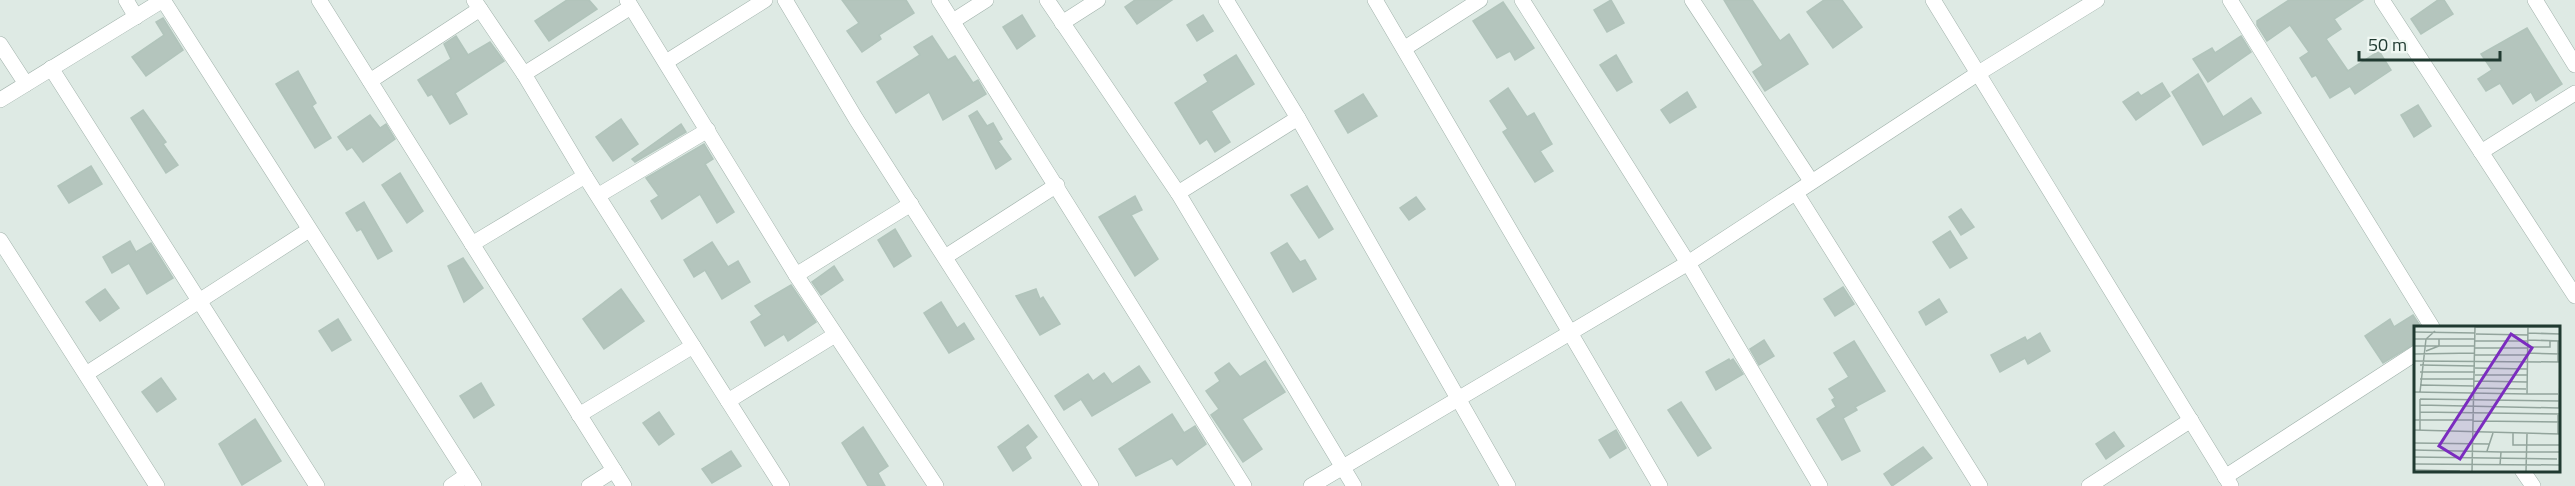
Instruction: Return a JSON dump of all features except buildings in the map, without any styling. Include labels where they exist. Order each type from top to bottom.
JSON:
[{"type":"street","points":[[126,0],[136,17]]},
{"type":"street","points":[[0,100],[163,0],[471,481],[451,486]]},
{"type":"street","points":[[319,0],[624,486]]},
{"type":"street","points":[[666,62],[765,0]]},
{"type":"street","points":[[784,0],[1091,486]]},
{"type":"street","points":[[939,0],[1244,486]]},
{"type":"street","points":[[953,21],[986,0]]},
{"type":"street","points":[[1047,0],[1178,193],[1354,486]]},
{"type":"street","points":[[1062,23],[1098,0]]},
{"type":"street","points":[[1226,0],[1298,118],[1508,486]]},
{"type":"street","points":[[1375,0],[1660,486]]},
{"type":"street","points":[[1405,48],[1480,0]]},
{"type":"street","points":[[1522,0],[1688,263],[1820,486]]},
{"type":"street","points":[[1692,0],[1811,182]]},
{"type":"street","points":[[1933,0],[2228,481],[2414,354]]},
{"type":"street","points":[[1311,486],[1688,263],[1977,74],[2097,0]]},
{"type":"street","points":[[2230,0],[2431,326]]},
{"type":"street","points":[[2382,0],[2575,296]]},
{"type":"street","points":[[2535,0],[2575,65]]},
{"type":"street","points":[[524,74],[629,3],[796,275],[936,486]]},
{"type":"street","points":[[370,81],[477,5],[524,74],[585,176],[782,486]]},
{"type":"street","points":[[0,44],[26,84]]},
{"type":"street","points":[[51,68],[317,486]]},
{"type":"street","points":[[2481,152],[2575,93]]},
{"type":"street","points":[[1178,193],[1298,118]]},
{"type":"street","points":[[599,195],[708,130]]},
{"type":"street","points":[[472,244],[585,176]]},
{"type":"street","points":[[945,257],[1057,185]]},
{"type":"street","points":[[1796,193],[1980,486]]},
{"type":"street","points":[[796,275],[911,204]]},
{"type":"street","points":[[86,374],[309,230]]},
{"type":"street","points":[[0,240],[157,486]]},
{"type":"street","points":[[728,401],[835,335]]},
{"type":"street","points":[[579,415],[693,346]]},
{"type":"street","points":[[2089,486],[2191,420]]},
{"type":"street","points":[[589,486],[614,470]]},
{"type":"street","points":[[2523,471],[2533,486]]}]
